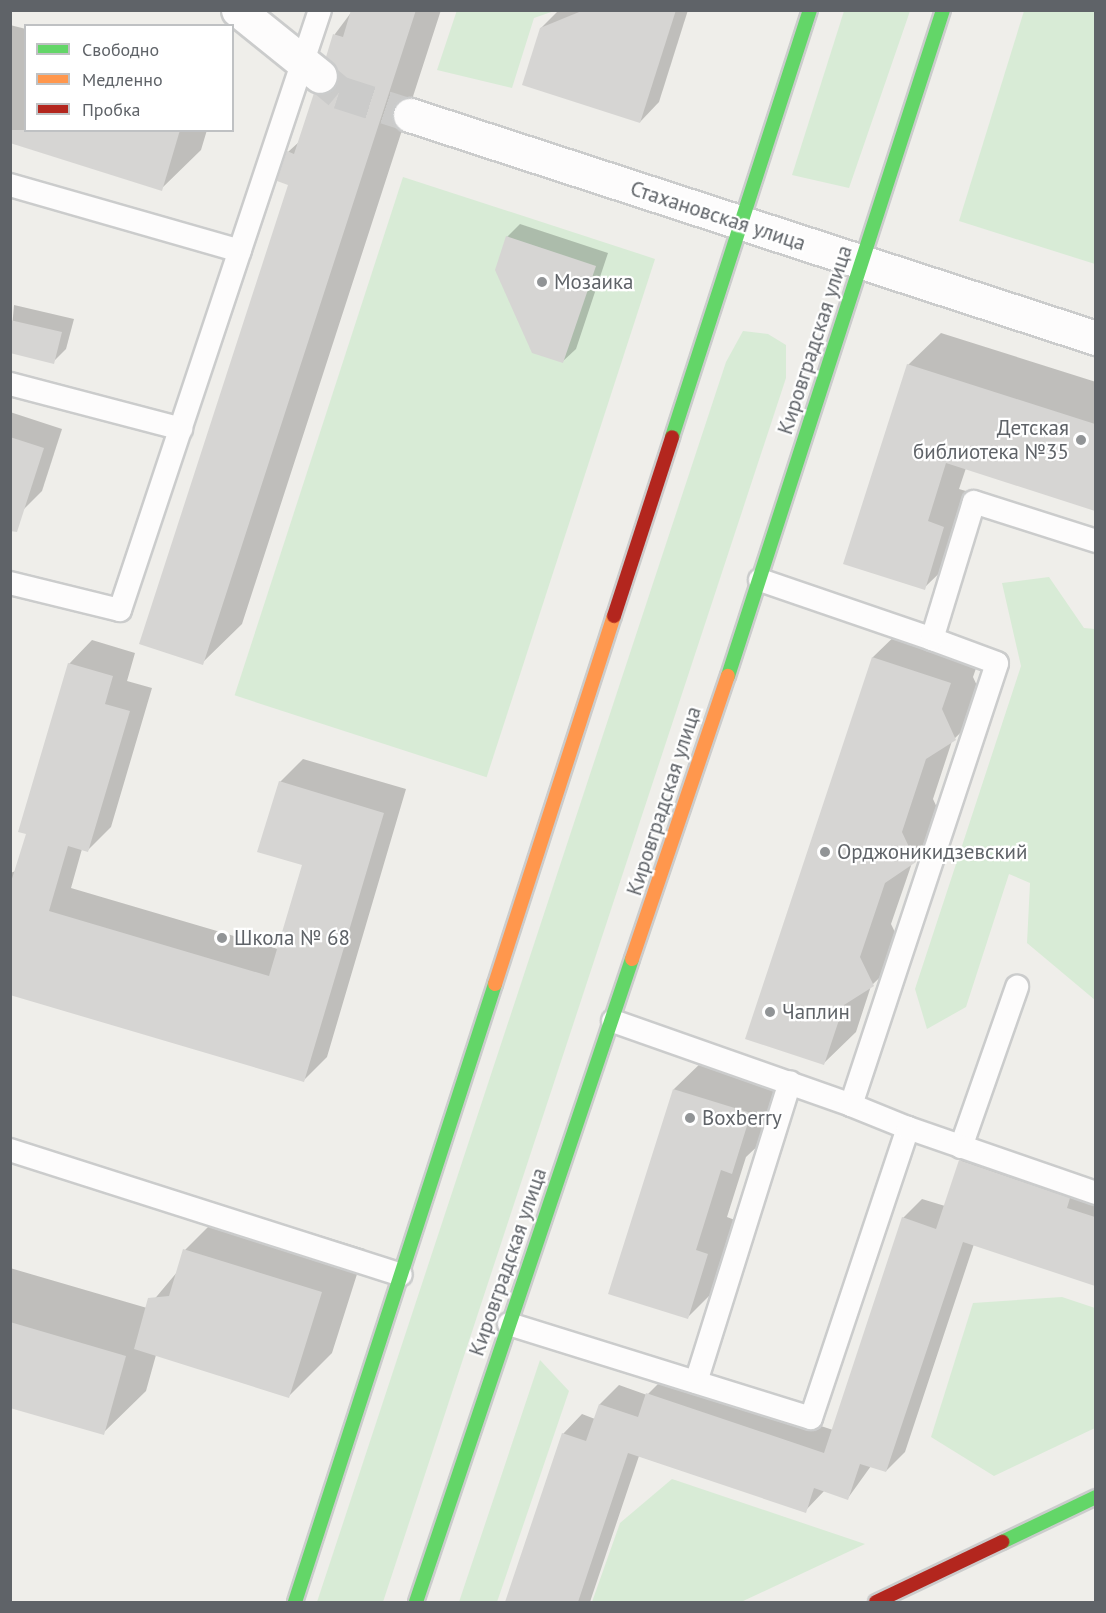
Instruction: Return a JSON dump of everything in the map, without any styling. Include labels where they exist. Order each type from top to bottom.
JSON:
[{"type":"main road","points":[[295,1602],[810,10]]},
{"type":"main road","name":"Кировградская улица","points":[[416,1602],[760,580],[943,10]]},
{"type":"main road","points":[[876,1602],[1095,1497]]},
{"type":"street","points":[[238,10],[312,68]]},
{"type":"street","name":"Стахановская улица","points":[[410,115],[1095,338]]},
{"type":"lane","points":[[10,583],[120,610],[240,251],[312,68],[320,10]]},
{"type":"lane","points":[[10,185],[240,251]]},
{"type":"lane","points":[[10,384],[181,429]]},
{"type":"lane","points":[[933,639],[974,502],[1095,541]]},
{"type":"lane","points":[[760,580],[998,663],[851,1105]]},
{"type":"lane","points":[[961,1147],[1017,987]]},
{"type":"lane","points":[[613,1021],[790,1082],[908,1128],[1095,1193]]},
{"type":"lane","points":[[696,1382],[790,1082]]},
{"type":"lane","points":[[509,1324],[810,1418],[908,1128]]},
{"type":"lane","points":[[10,1150],[401,1275]]},
{"type":"green space","points":[[457,10],[554,11],[534,18],[512,88],[437,70]]},
{"type":"green space","points":[[844,11],[910,11],[849,188],[792,175]]},
{"type":"green space","points":[[1024,11],[1095,11],[1095,264],[959,221]]},
{"type":"green space","points":[[403,177],[655,259],[487,777],[235,695]]},
{"type":"green space","points":[[743,331],[768,334],[786,345],[786,378],[383,1602],[317,1602],[726,362]]},
{"type":"green space","points":[[1049,577],[1084,628],[1095,629],[1095,1000],[1027,943],[1030,883],[1009,874],[966,1007],[927,1029],[915,989],[1021,666],[1002,583]]},
{"type":"green space","points":[[1062,1297],[1095,1308],[1095,1428],[994,1476],[931,1437],[973,1303]]},
{"type":"green space","points":[[540,1360],[569,1391],[497,1602],[459,1602]]},
{"type":"green space","points":[[672,1479],[865,1544],[741,1602],[592,1602],[620,1523]]},
{"type":"building","points":[[351,10],[416,10],[203,665],[139,644],[288,185],[277,181],[287,151],[294,154],[314,93],[335,87],[338,70],[326,57],[333,34],[343,37]]},
{"type":"building","points":[[584,10],[676,10],[640,123],[522,85],[540,28]]},
{"type":"building","points":[[10,130],[24,130],[24,132],[179,132],[162,191],[10,143]]},
{"type":"building","points":[[506,236],[596,266],[563,363],[532,353],[495,270]]},
{"type":"building","points":[[10,320],[62,332],[54,364],[10,353]]},
{"type":"building","points":[[907,364],[1095,424],[1095,511],[946,463],[928,521],[944,527],[925,590],[843,564]]},
{"type":"building","points":[[10,437],[44,448],[17,532],[10,531]]},
{"type":"building","points":[[872,657],[951,683],[942,709],[956,740],[926,759],[902,832],[916,862],[885,883],[860,957],[874,986],[844,1005],[824,1065],[745,1039]]},
{"type":"building","points":[[68,663],[113,676],[105,704],[130,711],[88,852],[68,846],[49,911],[269,976],[302,865],[257,852],[279,781],[384,813],[304,1082],[10,995],[10,885],[26,834],[18,832]]},
{"type":"building","points":[[673,1089],[751,1113],[732,1174],[721,1170],[696,1250],[708,1254],[688,1319],[608,1294]]},
{"type":"building","points":[[959,1160],[1070,1198],[1067,1208],[1095,1217],[1095,1286],[963,1242],[886,1472],[860,1464],[848,1500],[814,1488],[806,1513],[628,1453],[578,1602],[505,1602],[562,1433],[586,1441],[599,1404],[638,1417],[646,1393],[824,1453],[902,1217],[936,1229]]},
{"type":"building","points":[[183,1249],[322,1292],[289,1398],[134,1349],[148,1298],[169,1296]]},
{"type":"building","points":[[10,1322],[126,1356],[104,1435],[10,1408]]},
{"type":"tunnel","points":[[320,76],[339,92],[410,115]]},
{"type":"traffic: fast","points":[[672,437],[810,10]]},
{"type":"traffic: fast","points":[[728,676],[943,10]]},
{"type":"traffic: fast","points":[[416,1602],[632,959]]},
{"type":"traffic: fast","points":[[295,1602],[495,984]]},
{"type":"traffic: fast","points":[[1002,1542],[1096,1497]]},
{"type":"traffic: slow","points":[[495,984],[614,616]]},
{"type":"traffic: slow","points":[[632,959],[728,676]]},
{"type":"traffic: jam","points":[[614,616],[672,437]]},
{"type":"traffic: jam","points":[[876,1602],[1002,1542]]},
{"type":"place","name":"Мозаика","points":[[542,282]]},
{"type":"place","name":"Детская библиотека №35","points":[[1081,440]]},
{"type":"place","name":"Орджоникидзевский","points":[[825,852]]},
{"type":"place","name":"Школа № 68","points":[[222,938]]},
{"type":"place","name":"Чаплин","points":[[770,1012]]},
{"type":"place","name":"Boxberry","points":[[690,1118]]}]
